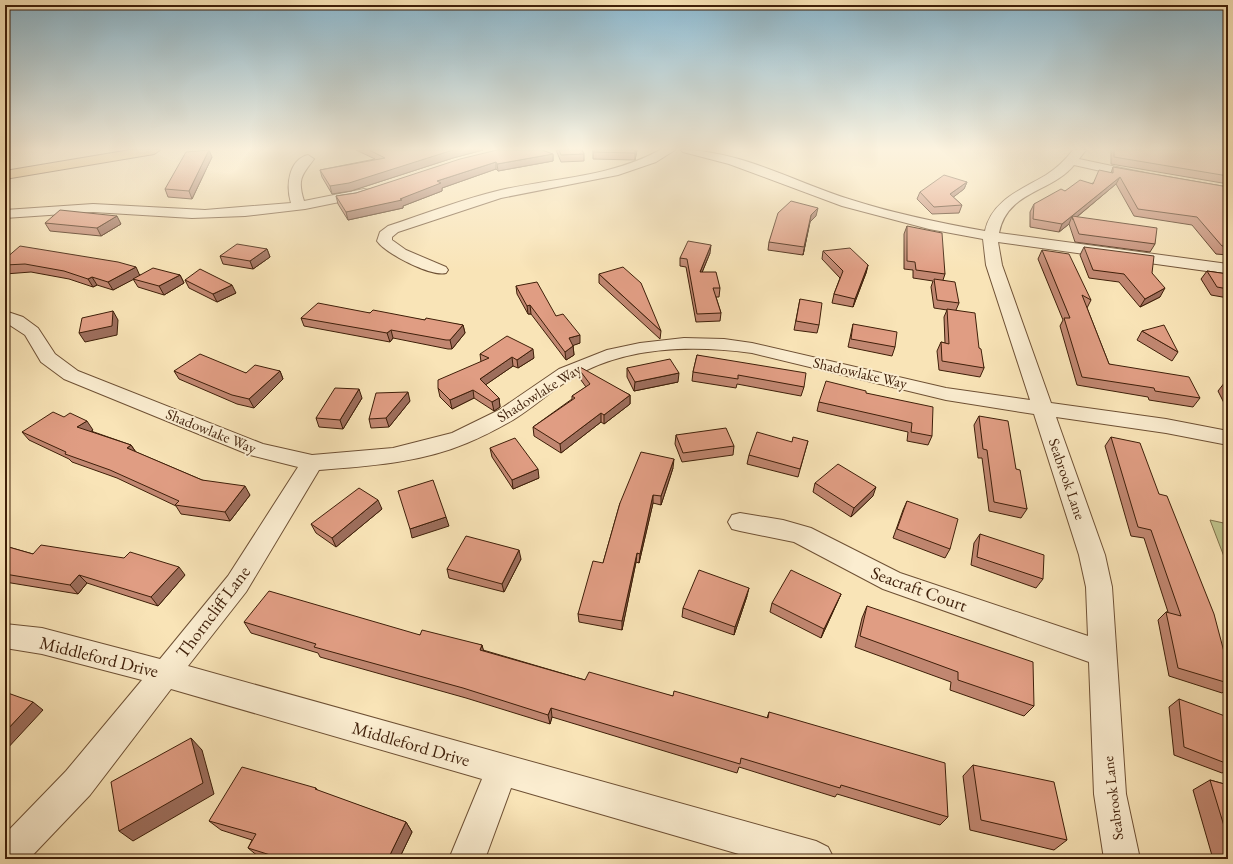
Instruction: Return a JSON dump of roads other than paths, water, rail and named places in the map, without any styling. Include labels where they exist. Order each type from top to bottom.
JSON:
[{"type":"street","points":[[295,190],[295,198],[298,205]]},
{"type":"street","points":[[5,214],[87,208],[206,214],[256,211],[328,201],[371,190]]},
{"type":"street","points":[[440,270],[401,253],[384,241],[385,235],[393,229],[517,190]]},
{"type":"street","points":[[813,190],[870,210],[929,225],[989,236],[1228,269]]},
{"type":"street","points":[[989,236],[994,220],[1009,202],[1026,190]]},
{"type":"street","name":"Seabrook Lane","points":[[989,236],[994,265],[1092,555],[1098,587],[1110,794],[1122,859]]},
{"type":"street","name":"Shadowlake Way","points":[[5,316],[17,321],[32,332],[48,358],[71,375],[258,450],[312,463],[393,456],[442,443],[480,428],[506,415],[548,384],[588,363],[640,348],[662,345],[724,344],[752,348],[946,394],[1166,426],[1228,438]]},
{"type":"street","name":"Thorncliff Lane","points":[[5,859],[78,783],[167,674],[237,584],[312,463]]},
{"type":"street","name":"Seacraft Court","points":[[740,522],[783,528],[802,535],[860,566],[892,581],[1102,653]]},
{"type":"street","name":"Middleford Drive","points":[[5,636],[42,641],[167,674],[816,859]]},
{"type":"street","points":[[467,859],[502,770]]}]
